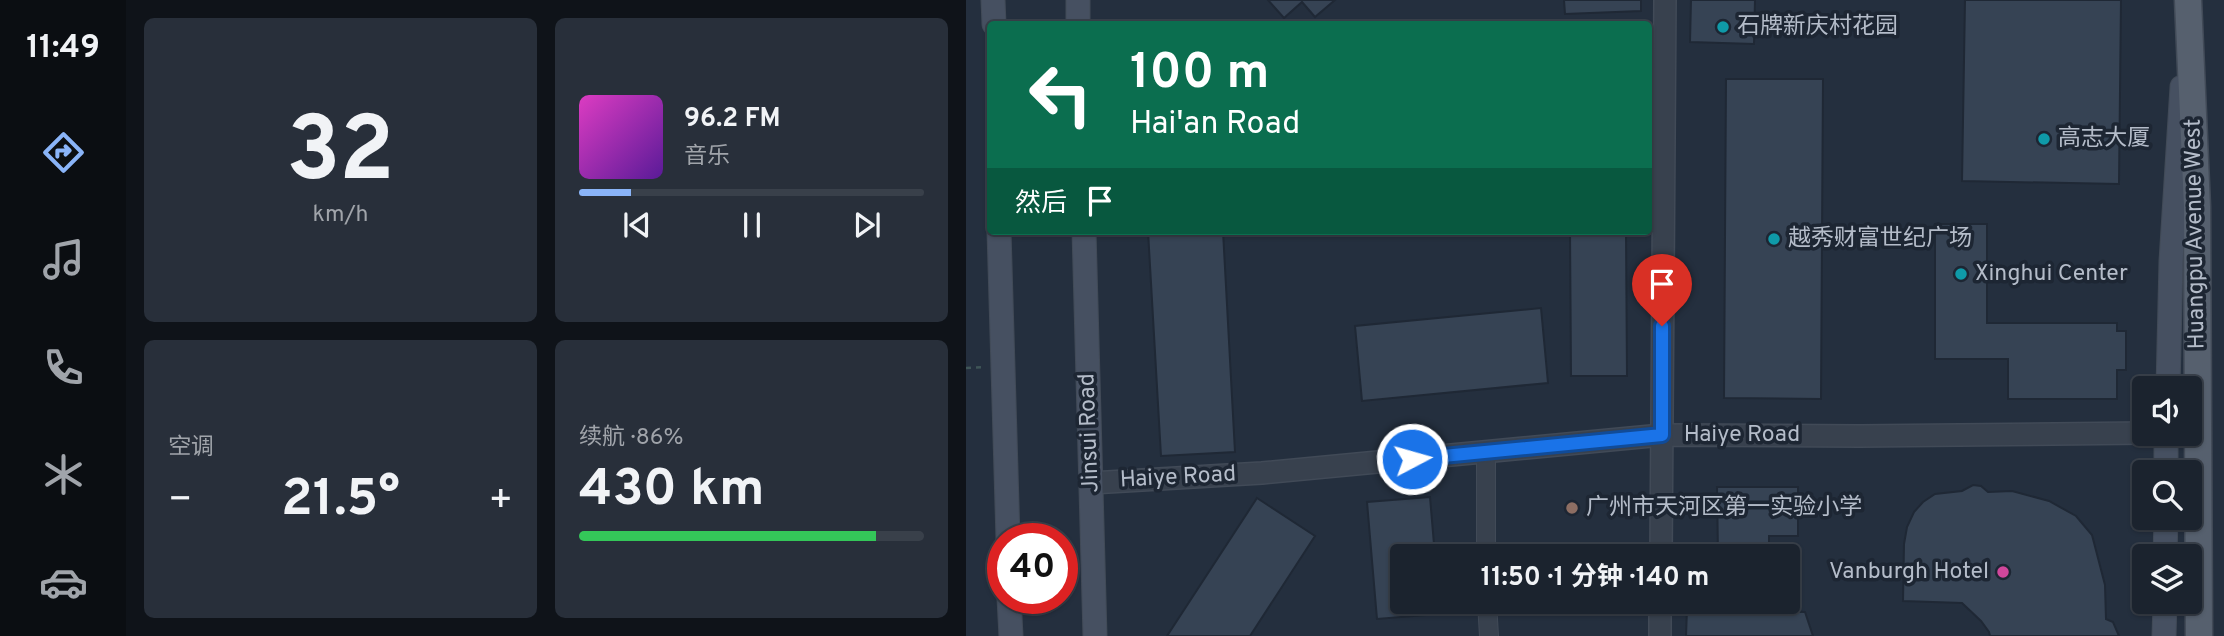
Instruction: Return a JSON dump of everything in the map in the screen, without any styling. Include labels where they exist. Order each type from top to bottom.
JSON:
[{"type":"main road","points":[[993,0],[994,21]]},
{"type":"main road","points":[[1078,0],[1078,21]]},
{"type":"main road","points":[[2168,376],[2172,249],[2188,2]]},
{"type":"main road","name":"Huangpu Avenue West","points":[[2188,2],[2197,207],[2199,636]]},
{"type":"main road","points":[[999,235],[1008,523]]},
{"type":"main road","name":"Jinsui Road","points":[[1084,235],[1095,636]]},
{"type":"main road","points":[[1010,614],[1011,636]]},
{"type":"main road","points":[[2164,636],[2165,614]]},
{"type":"street","points":[[1661,544],[1665,0]]},
{"type":"street","name":"Haiye Road","points":[[1091,483],[1262,473],[1662,435],[2132,433]]},
{"type":"street","points":[[1486,452],[1486,544]]},
{"type":"street","points":[[1488,614],[1489,636]]},
{"type":"street","points":[[1660,614],[1660,636]]},
{"type":"building","points":[[1268,0],[1335,0],[1315,17],[1302,2],[1284,18]]},
{"type":"building","points":[[1564,0],[1641,0],[1641,11],[1565,14]]},
{"type":"building","name":"石牌新庆村花园","points":[[1691,0],[1755,0],[1754,44],[1690,42]]},
{"type":"building","name":"高志大厦","points":[[1965,0],[2121,0],[2119,184],[1962,181]]},
{"type":"building","name":"越秀·财富世纪广场","points":[[1726,79],[1823,79],[1821,399],[1724,398]]},
{"type":"building","name":"Xinghui Center","points":[[1935,224],[1987,224],[1987,323],[2117,323],[2117,331],[2126,331],[2126,370],[2117,370],[2117,399],[2008,399],[2008,359],[1935,359]]},
{"type":"building","points":[[1148,235],[1223,235],[1235,452],[1161,456]]},
{"type":"building","points":[[1570,235],[1626,235],[1627,376],[1571,376]]},
{"type":"building","points":[[1541,308],[1548,383],[1362,401],[1355,326]]},
{"type":"building","name":"Vanburgh Hotel","points":[[1973,485],[1981,486],[1988,492],[2012,491],[2049,501],[2076,516],[2092,535],[2105,585],[2106,619],[2113,622],[2119,636],[1990,636],[1981,621],[1962,603],[1903,601],[1904,544],[1907,527],[1914,512],[1935,494],[1962,491]]},
{"type":"building","points":[[1717,487],[1798,487],[1798,536],[1769,536],[1769,544],[1718,544]]},
{"type":"building","points":[[1430,497],[1434,544],[1390,544],[1390,614],[1438,614],[1377,619],[1367,502]]},
{"type":"building","points":[[1257,498],[1315,536],[1250,636],[1167,636]]},
{"type":"building","points":[[1800,612],[1805,612],[1813,636],[1686,636],[1687,614],[1800,614]]},
{"type":"place","name":"石牌新庆村花园","points":[[1723,27]]},
{"type":"place","name":"高志大厦","points":[[2044,139]]},
{"type":"place","name":"越秀·财富世纪广场","points":[[1774,239]]},
{"type":"place","name":"Xinghui Center","points":[[1961,274]]},
{"type":"place","name":"广州市天河区第一实验小学","points":[[1572,508]]},
{"type":"place","name":"Vanburgh Hotel","points":[[2003,572]]},
{"type":"route","points":[[1412,459],[1662,435],[1662,326]]}]
